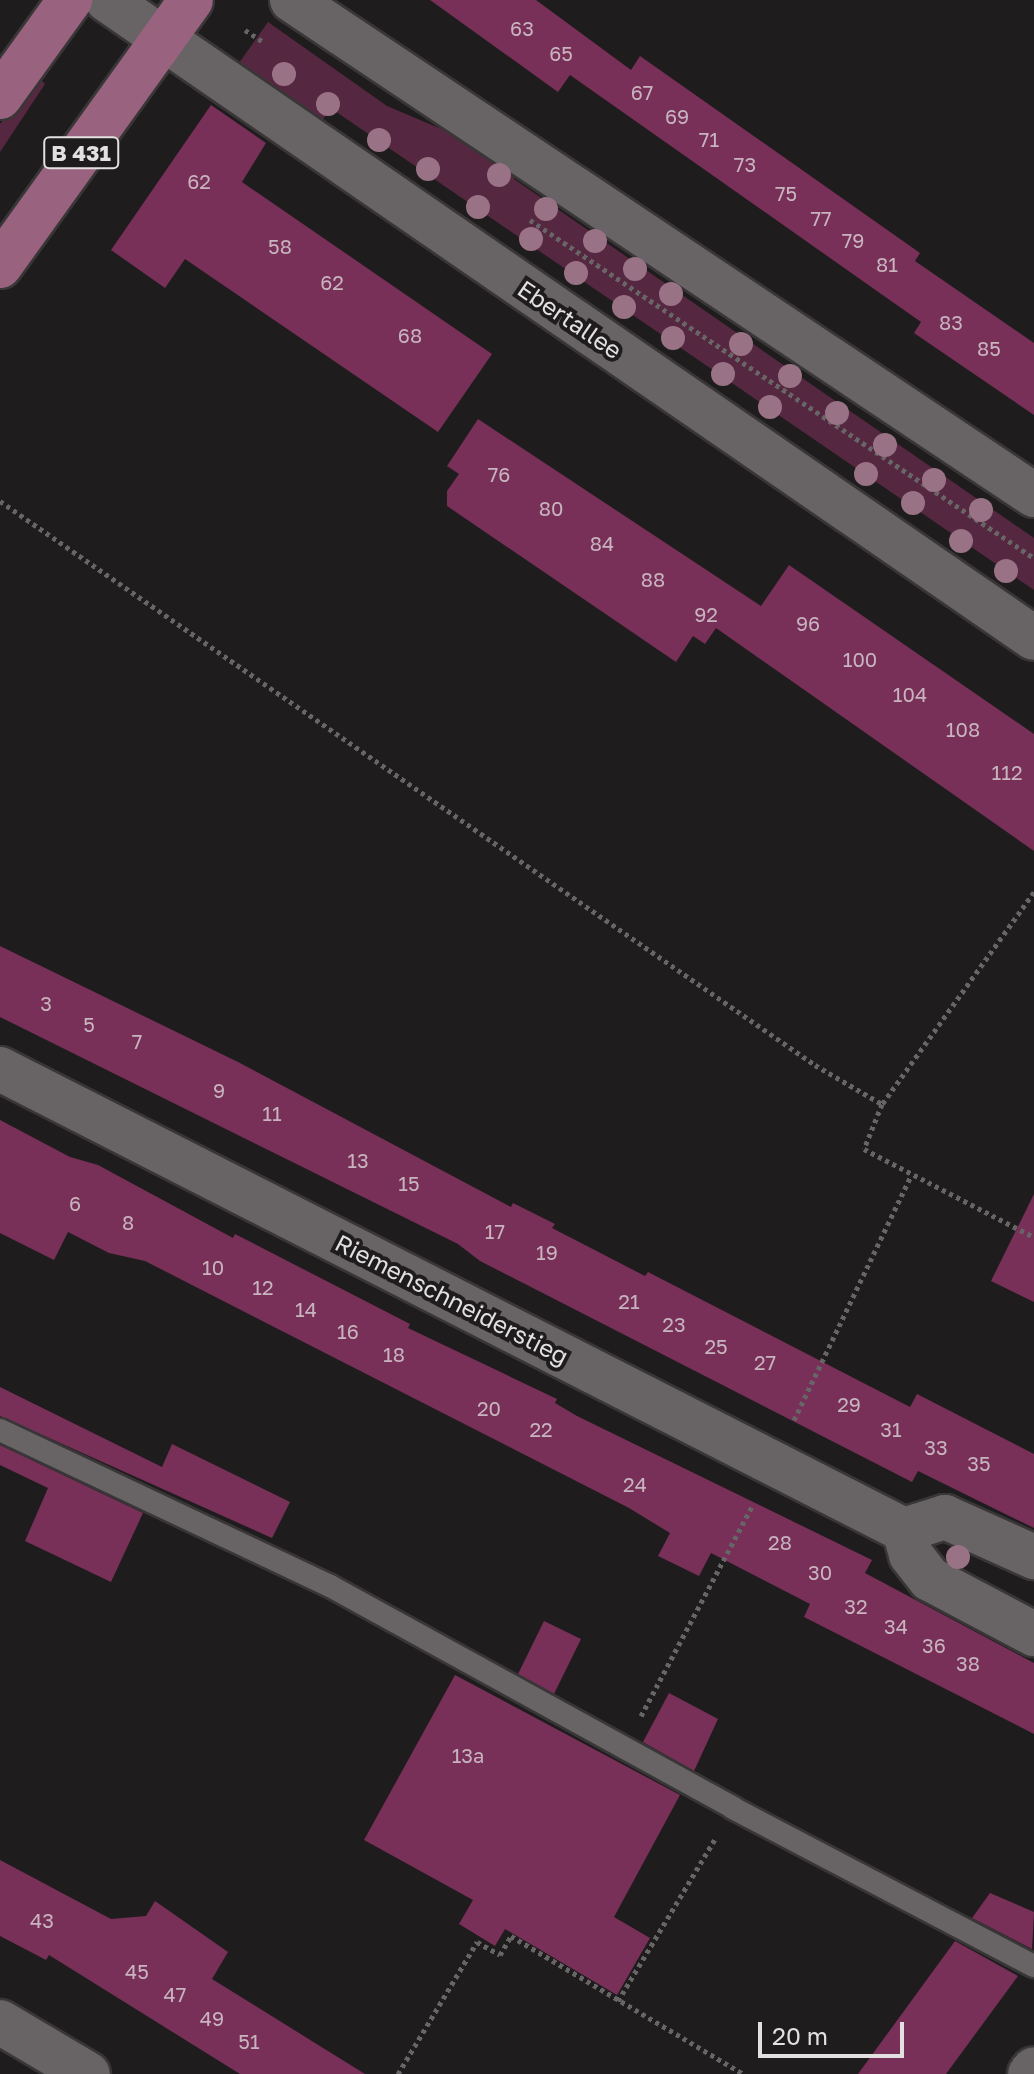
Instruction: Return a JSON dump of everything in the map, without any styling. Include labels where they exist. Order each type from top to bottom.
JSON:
[{"type":"main road","points":[[0,97],[70,0]]},
{"type":"main road","name":"Ebertallee","points":[[107,0],[1034,638]]},
{"type":"main road","name":"B 431","points":[[0,266],[191,0]]},
{"type":"main road","points":[[292,0],[1034,495]]},
{"type":"main road","name":"Riemenschneiderstieg","points":[[0,1069],[904,1530]]},
{"type":"main road","points":[[1034,1557],[945,1517],[904,1530],[911,1555],[930,1579],[1034,1634]]},
{"type":"main road","points":[[0,2022],[88,2074]]},
{"type":"lane","points":[[0,1430],[330,1586],[733,1808],[1034,1966]]},
{"type":"path","points":[[245,30],[272,47]]},
{"type":"path","points":[[521,215],[1034,558]]},
{"type":"path","points":[[0,501],[815,1065],[882,1104]]},
{"type":"path","points":[[1034,892],[882,1104],[864,1149],[1034,1237]]},
{"type":"path","points":[[793,1422],[911,1176]]},
{"type":"path","points":[[624,1749],[758,1495]]},
{"type":"path","points":[[618,2001],[733,1808]]},
{"type":"path","points":[[398,2074],[477,1942],[500,1955],[511,1936],[743,2074]]},
{"type":"shaded area","points":[[268,22],[387,106],[524,164],[514,179],[1034,538],[1034,590],[332,109],[322,120],[239,63]]},
{"type":"shaded area","points":[[36,75],[45,84],[0,152],[0,124]]},
{"type":"building","points":[[430,0],[536,0],[631,70],[640,56],[920,253],[915,261],[1034,343],[1034,415],[914,333],[921,322],[570,75],[558,92]]},
{"type":"building","points":[[211,105],[266,143],[242,182],[492,354],[438,432],[185,259],[165,288],[111,250]]},
{"type":"building","points":[[478,419],[761,606],[789,565],[1034,734],[1034,851],[716,628],[705,644],[693,636],[676,662],[447,506],[447,491],[459,474],[447,466]]},
{"type":"building","points":[[0,946],[238,1062],[511,1207],[513,1203],[555,1224],[552,1228],[645,1276],[648,1272],[910,1407],[917,1394],[1034,1454],[1034,1528],[918,1471],[912,1482],[480,1261],[458,1244],[0,1017]]},
{"type":"building","points":[[0,1120],[70,1157],[98,1165],[233,1238],[235,1234],[410,1324],[408,1328],[557,1399],[555,1403],[577,1416],[872,1560],[865,1573],[1034,1663],[1034,1734],[804,1617],[810,1604],[711,1553],[699,1576],[658,1556],[670,1533],[629,1508],[145,1261],[109,1253],[68,1232],[54,1260],[0,1233]]},
{"type":"building","points":[[1034,1194],[1034,1302],[991,1281]]},
{"type":"building","points":[[0,1387],[162,1467],[172,1444],[290,1502],[272,1538],[0,1416]]},
{"type":"building","points":[[0,1445],[143,1513],[111,1582],[25,1541],[48,1488],[0,1465]]},
{"type":"building","points":[[544,1621],[581,1639],[554,1694],[518,1674]]},
{"type":"building","points":[[455,1675],[680,1795],[614,1917],[650,1938],[617,1995],[505,1929],[495,1946],[459,1924],[473,1900],[364,1840]]},
{"type":"building","points":[[669,1693],[718,1719],[694,1771],[643,1742]]},
{"type":"building","points":[[0,1860],[111,1919],[146,1916],[155,1901],[228,1952],[212,1979],[365,2074],[240,2074],[49,1955],[46,1960],[0,1936]]},
{"type":"building","points":[[990,1893],[1034,1912],[1032,1949],[972,1918]]},
{"type":"building","points":[[955,1941],[1018,1976],[946,2074],[858,2074]]}]
